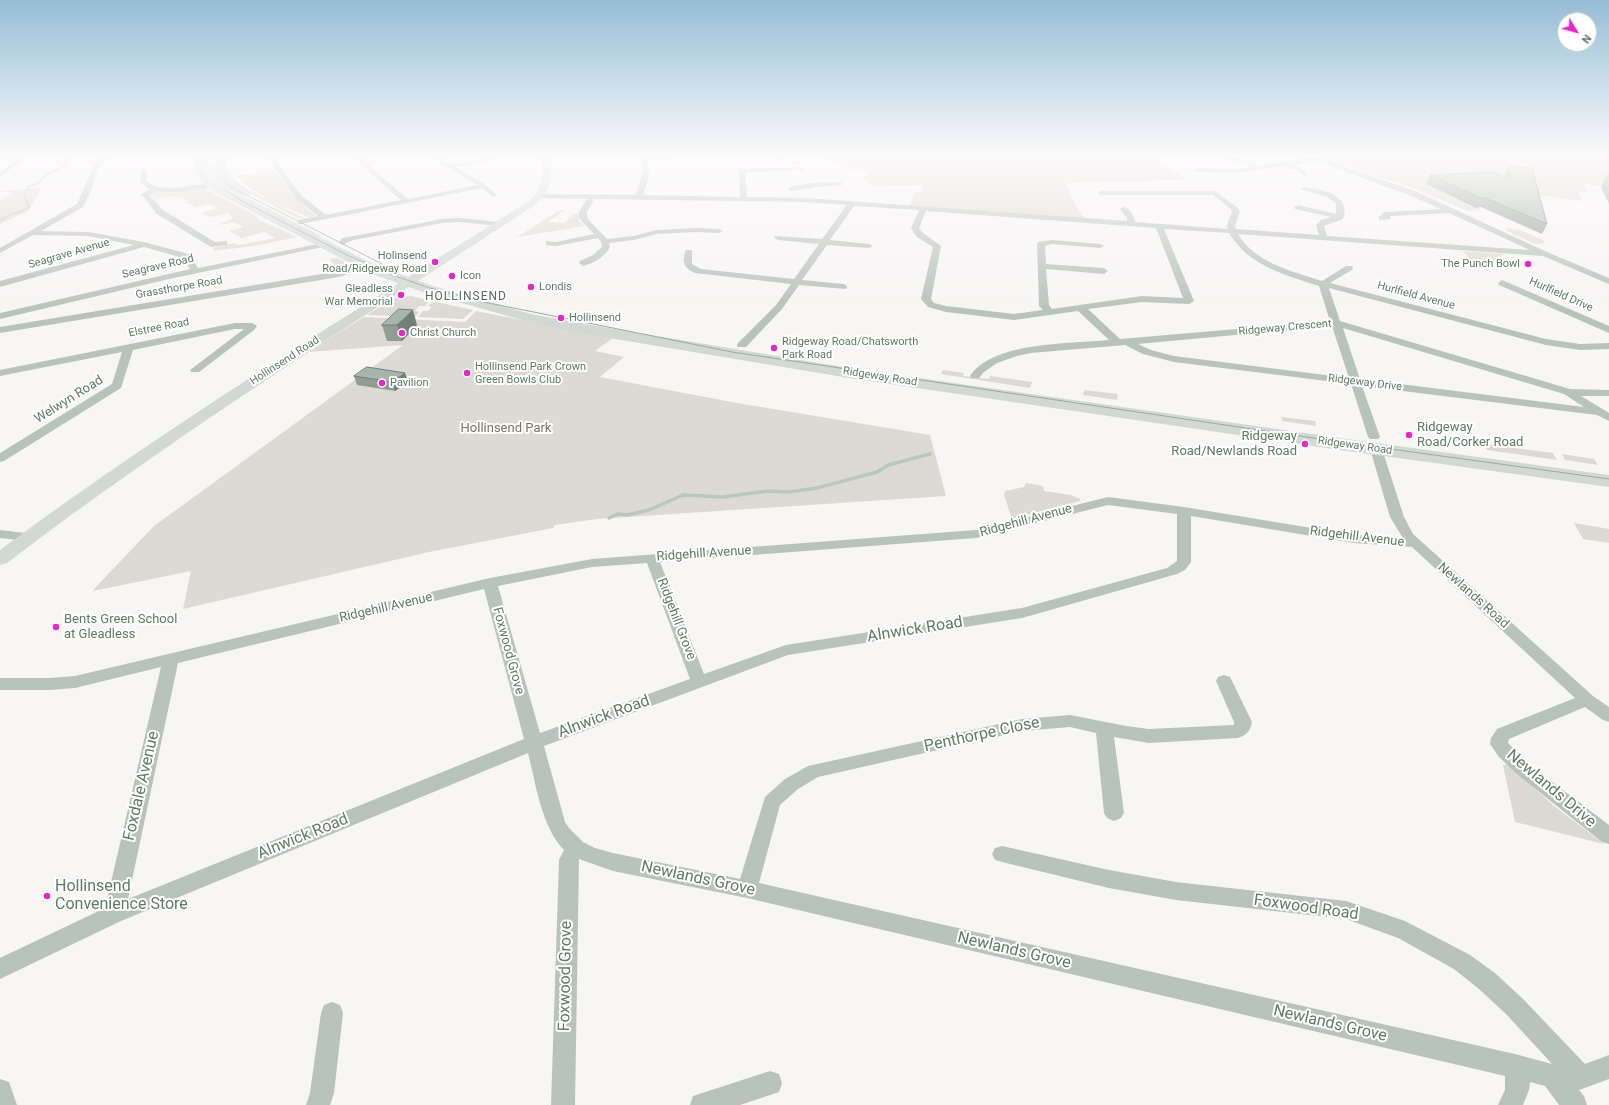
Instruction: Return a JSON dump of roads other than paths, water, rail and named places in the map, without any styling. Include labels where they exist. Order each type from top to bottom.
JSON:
[{"type":"highway","name":"Ridgeway Road","points":[[251,208],[358,262],[510,313],[584,329],[658,340],[849,373],[1375,443],[1609,470]]},
{"type":"highway","name":"Ridgeway Road","points":[[272,208],[397,269],[412,280],[537,305]]},
{"type":"highway","name":"Ridgeway Road","points":[[591,316],[839,362],[1375,443],[1609,481]]},
{"type":"main road","name":"Hollinsend Road","points":[[0,559],[68,508],[248,385],[524,208]]},
{"type":"street","points":[[0,252],[76,208]]},
{"type":"street","points":[[156,208],[160,212],[214,245],[224,243]]},
{"type":"street","points":[[309,208],[325,217]]},
{"type":"street","points":[[301,222],[373,208]]},
{"type":"street","points":[[583,263],[593,259],[603,252],[607,245],[603,238],[583,218],[583,212],[585,208]]},
{"type":"street","points":[[742,345],[779,307],[848,208]]},
{"type":"street","points":[[902,208],[1544,254]]},
{"type":"street","points":[[1124,208],[1131,218],[1131,224]]},
{"type":"street","points":[[1232,232],[1232,219],[1236,212],[1234,208]]},
{"type":"street","points":[[1300,208],[1340,217]]},
{"type":"street","points":[[1340,208],[1340,217]]},
{"type":"street","points":[[1445,208],[1544,254],[1609,281]]},
{"type":"street","points":[[923,209],[916,228],[920,235],[937,246],[926,299],[931,305],[946,309],[1014,318],[1142,299],[1200,301]]},
{"type":"street","points":[[1382,218],[1387,217],[1385,214],[1451,210]]},
{"type":"street","points":[[1324,238],[1320,225],[1324,222],[1340,217]]},
{"type":"street","points":[[343,243],[347,240],[364,236],[442,221],[459,220],[499,224]]},
{"type":"street","points":[[1159,226],[1189,301]]},
{"type":"street","points":[[549,243],[556,244],[603,238],[634,238],[656,230],[719,231]]},
{"type":"street","name":"Hurlfield Avenue","points":[[1232,232],[1245,249],[1262,261],[1282,271],[1323,284],[1546,342],[1580,347],[1609,346]]},
{"type":"street","points":[[32,233],[88,234],[144,244],[186,256],[195,270]]},
{"type":"street","points":[[778,238],[869,246]]},
{"type":"street","points":[[1050,312],[1044,306],[1041,244],[1052,242],[1100,246]]},
{"type":"street","name":"Seagrave Avenue","points":[[0,284],[144,244]]},
{"type":"street","name":"Seagrave Road","points":[[0,316],[195,270],[323,245]]},
{"type":"street","points":[[689,252],[686,260],[687,263],[699,271],[843,287]]},
{"type":"street","points":[[593,259],[606,262]]},
{"type":"street","name":"Grassthorpe Road","points":[[0,330],[340,273],[354,268],[358,262]]},
{"type":"street","points":[[1043,266],[1104,271]]},
{"type":"street","points":[[1323,284],[1349,268]]},
{"type":"street","name":"Hurlfield Drive","points":[[1502,283],[1609,330]]},
{"type":"street","name":"Newlands Road","points":[[1323,284],[1356,381],[1397,518],[1402,528],[1415,543],[1587,700],[1609,716]]},
{"type":"street","name":"Ridgeway Drive","points":[[1081,308],[1121,342],[1147,352],[1174,359],[1606,414]]},
{"type":"street","name":"Ridgeway Crescent","points":[[987,378],[971,375],[993,361],[1019,352],[1031,350],[1336,323],[1568,392],[1606,414]]},
{"type":"street","name":"Elstree Road","points":[[0,373],[235,326],[252,326],[195,370]]},
{"type":"street","name":"Welwyn Road","points":[[0,458],[117,386],[129,347]]},
{"type":"street","points":[[1568,392],[1609,394]]},
{"type":"street","points":[[0,445],[18,447]]},
{"type":"street","name":"Ridgehill Avenue","points":[[0,684],[50,684],[75,682],[490,583],[592,564],[652,558],[976,534],[1103,501],[1184,511],[1354,539],[1415,543]]},
{"type":"street","name":"Alnwick Road","points":[[0,969],[114,914],[533,743],[786,650],[1022,614],[1172,571],[1180,567],[1184,562],[1184,511]]},
{"type":"street","points":[[0,534],[28,537]]},
{"type":"street","name":"Ridgehill Grove","points":[[652,558],[699,681]]},
{"type":"street","name":"Foxwood Grove","points":[[490,583],[533,743]]},
{"type":"street","name":"Foxdale Avenue","points":[[114,914],[171,659]]},
{"type":"street","name":"Penthorpe Close","points":[[747,889],[772,802],[796,779],[814,771],[1028,724],[1046,722],[1070,721],[1126,733],[1149,736],[1238,731],[1242,728],[1243,722],[1224,681]]},
{"type":"street","name":"Newlands Drive","points":[[1587,700],[1503,734],[1500,738],[1499,744],[1505,752],[1530,775],[1609,836]]},
{"type":"street","points":[[1104,728],[1114,813]]},
{"type":"street","name":"Newlands Grove","points":[[533,743],[556,823],[566,840],[575,847],[592,856],[613,862],[747,889],[1566,1077]]},
{"type":"street","name":"Foxwood Grove","points":[[563,1105],[569,860],[575,847]]},
{"type":"street","name":"Foxwood Road","points":[[1002,854],[1109,878],[1176,891],[1346,910],[1405,931],[1462,962],[1487,981],[1515,1007],[1566,1077],[1575,1105]]},
{"type":"street","points":[[318,1105],[322,1093],[332,1013]]},
{"type":"street","points":[[1510,1105],[1517,1093],[1519,1081],[1515,1066]]},
{"type":"street","points":[[1566,1077],[1609,1067]]},
{"type":"street","points":[[702,1105],[770,1083]]},
{"type":"street","points":[[0,1091],[5,1105]]},
{"type":"waterway","points":[[0,221],[10,215],[29,208]]},
{"type":"waterway","points":[[609,518],[618,514],[627,515],[649,510],[683,495],[723,497],[768,491],[788,492],[817,488],[877,472],[888,465],[930,454]]},
{"type":"tram line","points":[[255,208],[347,255],[395,276],[430,288],[479,301],[732,352],[1347,443],[1609,479]]},
{"type":"tram line","points":[[271,208],[396,271]]},
{"type":"place","name":"Holinsend Road/Ridgeway Road","points":[[435,262]]},
{"type":"place","name":"The Punch Bowl","points":[[1528,264]]},
{"type":"place","name":"Icon","points":[[452,276]]},
{"type":"place","name":"Londis","points":[[531,287]]},
{"type":"place","name":"Gleadless War Memorial","points":[[401,295]]},
{"type":"place","name":"Hollinsend","points":[[561,318]]},
{"type":"place","name":"Christ Church","points":[[402,333]]},
{"type":"place","name":"Ridgeway Road/Chatsworth Park Road","points":[[774,348]]},
{"type":"place","name":"Hollinsend Park Crown Green Bowls Club","points":[[467,373]]},
{"type":"place","name":"Pavilion","points":[[382,383]]},
{"type":"place","name":"Ridgeway Road/Corker Road","points":[[1409,435]]},
{"type":"place","name":"Ridgeway Road/Newlands Road","points":[[1305,444]]},
{"type":"place","name":"Bents Green School at Gleadless","points":[[56,627]]},
{"type":"place","name":"Hollinsend Convenience Store","points":[[47,896]]},
{"type":"district","name":"HOLLINSEND","points":[[466,297]]},
{"type":"park label","name":"Hollinsend Park","points":[[506,429]]}]
